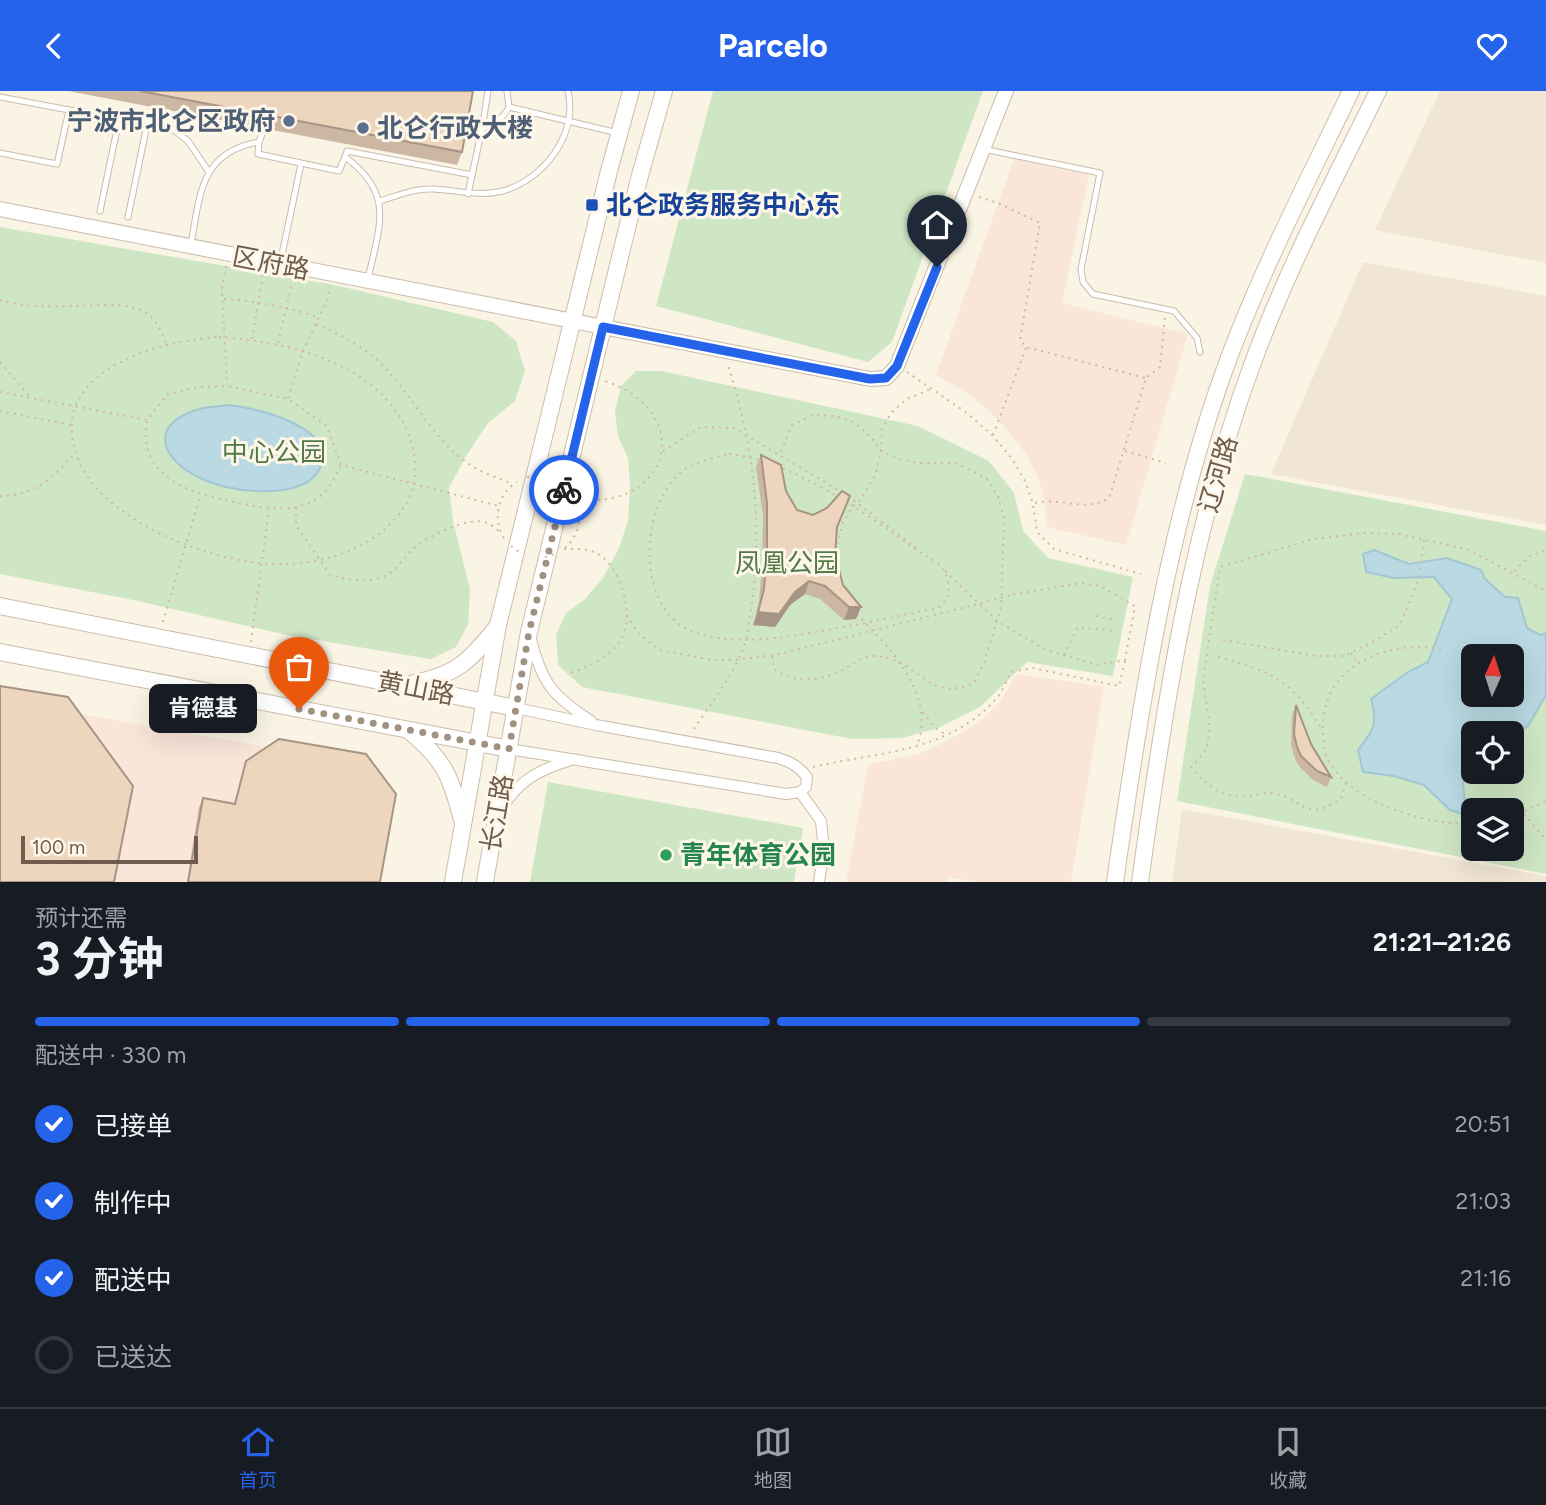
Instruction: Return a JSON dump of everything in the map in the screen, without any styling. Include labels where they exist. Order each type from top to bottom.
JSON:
[{"type":"main road","name":"长江路","points":[[453,882],[498,625],[631,91]]},
{"type":"main road","name":"长江路","points":[[485,882],[529,632],[663,91]]},
{"type":"main road","name":"辽河路","points":[[1115,882],[1136,733],[1178,530],[1207,425],[1229,357],[1258,286],[1352,91]]},
{"type":"main road","name":"辽河路","points":[[1140,882],[1160,737],[1201,535],[1230,432],[1252,365],[1280,295],[1378,91]]},
{"type":"main road","name":"黄山路","points":[[0,606],[516,708]]},
{"type":"main road","points":[[401,685],[451,673],[463,664],[498,625]]},
{"type":"main road","name":"黄山路","points":[[0,652],[509,749]]},
{"type":"main road","points":[[407,729],[444,765],[463,825]]},
{"type":"street","points":[[897,366],[1006,91]]},
{"type":"street","name":"区府路","points":[[0,209],[870,379],[886,378],[897,366]]},
{"type":"street","points":[[529,632],[540,669],[552,691],[596,725]]},
{"type":"street","name":"黄山路","points":[[516,708],[778,758],[794,763],[802,770]]},
{"type":"street","name":"黄山路","points":[[509,749],[786,793],[800,792]]},
{"type":"street","points":[[496,822],[512,793],[527,778],[533,773],[569,760]]},
{"type":"street","points":[[802,770],[807,777],[806,787],[800,792],[821,821],[824,850],[819,882]]},
{"type":"lane","points":[[468,194],[488,91]]},
{"type":"lane","points":[[482,129],[505,115],[509,107],[507,91]]},
{"type":"lane","points":[[380,201],[410,191],[431,188],[468,194],[503,191],[532,177],[562,142],[568,119],[568,91]]},
{"type":"lane","points":[[0,97],[166,124],[188,141],[209,172]]},
{"type":"lane","points":[[509,107],[619,133]]},
{"type":"lane","points":[[0,153],[57,165],[68,110]]},
{"type":"lane","points":[[100,211],[120,115]]},
{"type":"lane","points":[[128,217],[148,120]]},
{"type":"lane","points":[[262,134],[258,153],[301,164],[339,171],[347,151],[472,175]]},
{"type":"lane","points":[[190,247],[203,181],[217,161],[243,145],[259,142]]},
{"type":"lane","points":[[983,149],[1100,173],[1081,269],[1083,282],[1093,294],[1174,310],[1197,338],[1200,352]]},
{"type":"lane","points":[[345,157],[361,169],[380,201],[381,219],[367,281]]},
{"type":"lane","points":[[273,263],[301,164]]},
{"type":"path","points":[[966,193],[998,203],[1040,223],[1020,340],[1026,347],[1146,378]]},
{"type":"path","points":[[228,386],[222,288],[229,254]]},
{"type":"path","points":[[252,340],[258,301],[273,263]]},
{"type":"path","points":[[278,344],[295,267]]},
{"type":"path","points":[[288,399],[303,351],[327,300],[332,274]]},
{"type":"path","points":[[223,299],[258,301],[319,318]]},
{"type":"path","points":[[0,300],[58,307],[127,306],[145,312],[154,320],[167,344]]},
{"type":"path","points":[[1033,504],[1045,501],[1096,506],[1109,498],[1146,378],[1160,367],[1164,352],[1166,309]]},
{"type":"path","points":[[316,324],[348,337],[371,354],[397,381],[449,448],[467,463],[513,484]]},
{"type":"path","points":[[226,337],[252,340],[303,351],[342,367],[379,393],[397,412],[406,429],[415,453],[416,471],[411,496],[386,529],[351,550],[320,560],[286,564],[261,563],[185,544],[147,527],[101,496],[89,481],[74,453],[72,415],[79,398],[90,385],[119,363],[167,344],[193,339],[226,337]]},
{"type":"path","points":[[993,436],[1026,347]]},
{"type":"path","points":[[687,741],[737,660],[746,639],[754,589],[757,530],[750,456],[747,435],[723,350]]},
{"type":"path","points":[[0,362],[30,398]]},
{"type":"path","points":[[897,366],[933,388],[993,436],[1013,460],[1033,504],[1037,532],[1054,549],[1141,574]]},
{"type":"path","points":[[576,498],[619,498],[643,482],[659,464],[663,451],[662,433],[656,418],[646,405],[621,386],[591,376]]},
{"type":"path","points":[[228,386],[288,399],[327,426],[341,465],[329,489],[315,500],[296,507],[269,509],[200,495],[165,477],[153,461],[144,440],[147,420],[168,394],[198,387],[228,386]]},
{"type":"path","points":[[834,554],[837,537],[852,507],[858,503],[875,476],[883,429],[892,412],[906,399],[933,388]]},
{"type":"path","points":[[0,392],[147,420]]},
{"type":"path","points":[[0,411],[72,425]]},
{"type":"path","points":[[780,455],[792,425],[813,415],[835,416],[854,422],[872,438],[881,451],[918,463],[956,463],[986,478],[998,496],[1004,519],[1001,607],[984,663],[974,683],[958,690],[942,689],[929,682],[900,662],[855,612]]},
{"type":"path","points":[[663,451],[701,427],[734,428],[858,503],[943,569],[997,621],[1044,649],[1097,665],[1125,660]]},
{"type":"path","points":[[1124,451],[1166,463]]},
{"type":"path","points":[[0,496],[30,491],[44,483],[56,474],[74,453]]},
{"type":"path","points":[[729,454],[750,456],[809,480],[852,507],[943,569],[949,595],[940,607],[778,638],[726,640],[693,633],[674,619],[661,602],[654,581],[649,535],[662,497],[681,471],[729,454]]},
{"type":"path","points":[[341,465],[499,506]]},
{"type":"path","points":[[519,552],[508,544],[501,533],[499,506],[504,494],[513,484],[525,477],[538,475]]},
{"type":"path","points":[[563,549],[577,533],[580,520],[576,498],[564,484]]},
{"type":"path","points":[[158,636],[200,495]]},
{"type":"path","points":[[296,507],[296,525],[330,576],[358,581],[380,578],[397,568],[412,550],[426,540],[465,522],[486,522],[501,533]]},
{"type":"path","points":[[250,654],[269,509]]},
{"type":"path","points":[[1346,783],[1341,799],[1326,809],[1306,810],[1273,793],[1246,796],[1218,792],[1191,768],[1206,750],[1210,728],[1203,680],[1220,567],[1313,539],[1363,533],[1398,534],[1467,548],[1546,591]]},
{"type":"path","points":[[1223,640],[1316,656],[1343,656],[1351,652],[1400,625],[1418,581],[1424,539]]},
{"type":"path","points":[[545,557],[563,549],[586,549],[598,553],[610,564],[620,582],[627,615],[627,627],[620,642],[604,658],[568,674]]},
{"type":"path","points":[[1513,572],[1530,556],[1546,549]]},
{"type":"path","points":[[627,615],[638,633],[659,650],[712,660],[737,660],[772,656],[994,599],[1066,584],[1100,586],[1135,606],[1119,686],[1033,668],[1011,672],[996,699],[978,715],[946,735],[918,746],[869,758],[839,761],[802,770]]},
{"type":"path","points":[[1096,616],[1115,620]]},
{"type":"path","points":[[1063,656],[1078,627],[1113,631]]},
{"type":"path","points":[[1441,649],[1420,646],[1386,650],[1357,664],[1341,678],[1329,697],[1323,721],[1323,743],[1329,763],[1346,783],[1389,807],[1416,817],[1461,824]]},
{"type":"path","points":[[1351,652],[1357,664]]},
{"type":"path","points":[[772,656],[774,669],[785,677],[804,681],[842,670],[853,661],[871,656],[900,662]]},
{"type":"path","points":[[1219,657],[1270,672],[1308,707],[1323,732]]},
{"type":"path","points":[[900,662],[927,720],[946,735]]},
{"type":"path","points":[[918,746],[924,722],[922,711]]},
{"type":"path","points":[[1524,812],[1546,801]]},
{"type":"path","points":[[1524,814],[1546,840]]},
{"type":"shaded area","points":[[1440,91],[1546,91],[1546,263],[1375,230]]},
{"type":"shaded area","points":[[1014,159],[1089,175],[1062,303],[1188,334],[1126,545],[1047,527],[1045,501],[1039,480],[1026,454],[989,411],[969,394],[936,375]]},
{"type":"shaded area","points":[[1363,262],[1546,296],[1546,525],[1271,474]]},
{"type":"shaded area","points":[[1016,674],[1104,687],[1071,882],[976,882],[948,877],[947,882],[846,882],[868,765],[919,754],[981,721],[1002,700]]},
{"type":"shaded area","points":[[0,700],[362,764],[392,804],[381,882],[0,882]]},
{"type":"shaded area","points":[[1182,809],[1546,876],[1546,882],[1172,882]]},
{"type":"green space","points":[[713,91],[983,91],[892,342],[868,362],[656,306]]},
{"type":"green space","name":"中心公园","points":[[0,227],[335,285],[493,322],[516,341],[525,371],[515,401],[488,423],[449,488],[453,521],[470,589],[468,624],[456,647],[431,659],[287,635],[138,601],[0,574]]},
{"type":"green space","name":"凤凰公园","points":[[636,371],[661,371],[918,426],[989,461],[1014,493],[1023,531],[1048,558],[1133,577],[1113,676],[1027,662],[980,707],[938,728],[902,738],[852,739],[582,687],[558,665],[556,635],[566,613],[584,600],[603,578],[619,548],[628,521],[628,458],[618,436],[615,412],[621,386]]},
{"type":"green space","points":[[1245,474],[1546,531],[1546,874],[1480,861],[1524,861],[1524,798],[1461,798],[1461,857],[1177,801],[1210,586]]},
{"type":"green space","name":"青年体育公园","points":[[548,782],[803,828],[794,882],[530,882]]},
{"type":"water","points":[[228,405],[275,415],[308,432],[319,442],[323,455],[319,470],[310,480],[299,486],[273,491],[226,487],[187,471],[176,462],[165,443],[171,425],[196,410]]},
{"type":"water","points":[[1374,550],[1409,564],[1447,558],[1481,570],[1485,579],[1505,597],[1518,598],[1527,628],[1540,635],[1546,633],[1546,695],[1528,726],[1524,728],[1524,721],[1461,721],[1461,784],[1464,798],[1461,798],[1461,813],[1450,810],[1424,785],[1394,776],[1363,772],[1358,750],[1373,726],[1371,699],[1408,672],[1428,662],[1452,599],[1434,577],[1394,578],[1366,572],[1363,554]]},
{"type":"building","name":"北仑行政大楼","points":[[140,91],[473,91],[462,152]]},
{"type":"building","points":[[761,455],[781,465],[786,491],[797,510],[813,515],[827,508],[842,491],[850,496],[837,527],[835,555],[843,585],[861,607],[849,607],[825,586],[809,581],[795,592],[779,614],[758,612],[764,589],[767,552],[767,503]]},
{"type":"building","points":[[0,686],[68,697],[133,786],[114,882],[0,882]]},
{"type":"building","points":[[1296,705],[1311,744],[1331,777],[1317,771],[1301,756],[1294,734]]},
{"type":"building","points":[[279,739],[366,754],[396,794],[380,882],[188,882],[203,798],[235,804],[246,761]]},
{"type":"way so far","points":[[299,709],[509,749],[529,632],[564,490]]},
{"type":"place","name":"宁波市北仑区政府","points":[[289,121]]},
{"type":"place","name":"北仑行政大楼","points":[[363,128]]},
{"type":"place","name":"北仑政务服务中心东","points":[[592,205]]},
{"type":"place","name":"肯德基","points":[[299,709]]},
{"type":"place","name":"青年体育公园","points":[[666,855]]},
{"type":"route","points":[[564,490],[603,327],[870,379],[886,378],[897,366],[937,267]]}]
